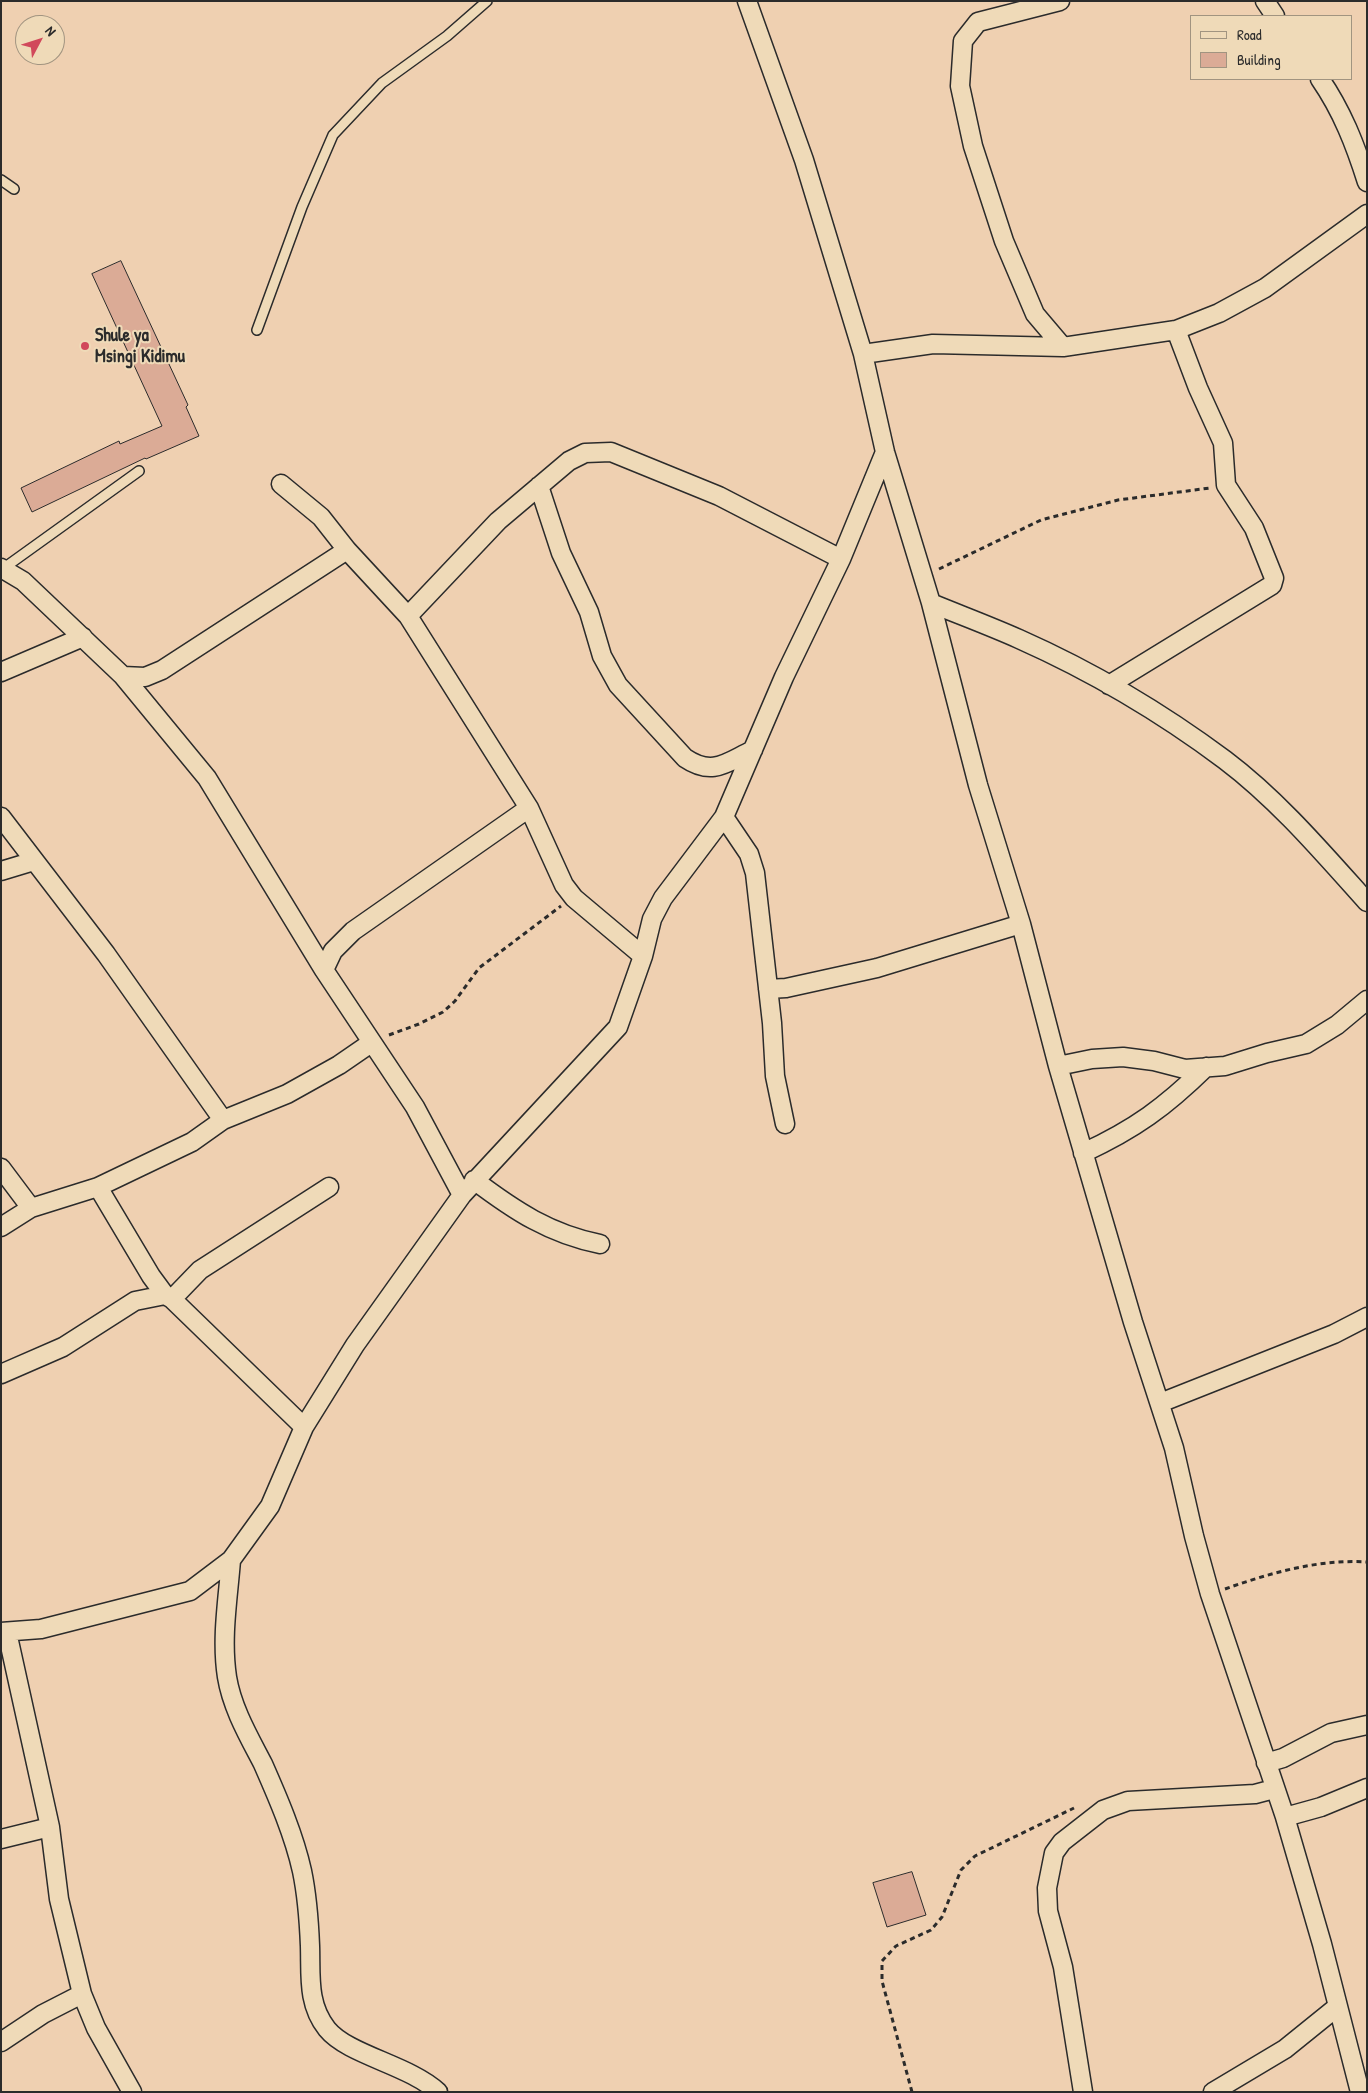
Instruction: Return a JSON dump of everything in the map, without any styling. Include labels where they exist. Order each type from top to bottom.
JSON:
[{"type":"street","points":[[747,1],[804,160],[863,354],[885,452],[931,603],[978,785],[1021,924],[1058,1066],[1133,1322],[1174,1448],[1194,1536],[1210,1594],[1284,1817],[1322,1944],[1360,2092]]},
{"type":"street","points":[[1060,1],[978,22],[963,41],[960,86],[973,146],[1004,241],[1036,314],[1063,347]]},
{"type":"street","points":[[1265,1],[1275,15]]},
{"type":"street","points":[[1321,80],[1336,102],[1346,124],[1367,182]]},
{"type":"street","points":[[863,354],[933,344],[1063,347],[1176,330],[1219,313],[1265,288],[1367,214]]},
{"type":"street","points":[[1109,685],[1272,585],[1274,578],[1254,528],[1226,485],[1223,443],[1198,388],[1176,330]]},
{"type":"street","points":[[408,616],[498,521],[569,461],[584,453],[611,452],[719,496],[841,559]]},
{"type":"street","points":[[132,2092],[96,2028],[82,1994],[59,1900],[50,1827],[4,1632],[41,1629],[190,1591],[231,1560],[270,1506],[304,1427],[355,1345],[462,1195],[618,1027],[643,956],[652,919],[663,898],[724,817],[784,677],[841,559],[885,452]]},
{"type":"street","points":[[281,484],[321,517],[347,550],[408,616],[529,808],[564,885],[574,898],[643,956]]},
{"type":"street","points":[[539,486],[561,553],[589,612],[602,656],[618,685],[685,758],[698,767],[714,768],[753,750]]},
{"type":"street","points":[[123,676],[145,677],[162,670],[347,550]]},
{"type":"street","points":[[3,568],[23,581],[123,676],[207,778],[324,970],[369,1041],[415,1107],[462,1195]]},
{"type":"street","points":[[931,603],[1020,639],[1109,685],[1177,727],[1225,761],[1264,794],[1367,902]]},
{"type":"street","points":[[1,672],[83,637]]},
{"type":"street","points":[[324,970],[333,951],[353,930],[529,808]]},
{"type":"street","points":[[1,817],[106,954],[223,1120]]},
{"type":"street","points":[[724,817],[749,854],[755,873],[772,1023],[775,1076],[785,1124]]},
{"type":"street","points":[[1,871],[34,861]]},
{"type":"street","points":[[768,989],[786,988],[877,968],[1021,924]]},
{"type":"street","points":[[1058,1066],[1092,1059],[1123,1057],[1154,1061],[1185,1069],[1225,1066],[1266,1053],[1306,1044],[1337,1025],[1367,1000]]},
{"type":"street","points":[[1,1227],[31,1208],[98,1186],[192,1142],[223,1120],[287,1094],[369,1041]]},
{"type":"street","points":[[1083,1153],[1123,1135],[1151,1116],[1206,1067]]},
{"type":"street","points":[[1,1168],[31,1208]]},
{"type":"street","points":[[474,1180],[508,1206],[545,1227],[571,1238],[600,1244]]},
{"type":"street","points":[[98,1186],[151,1276],[169,1297],[304,1427]]},
{"type":"street","points":[[1,1374],[63,1347],[135,1301],[169,1297],[200,1270],[329,1187]]},
{"type":"street","points":[[1160,1403],[1334,1334],[1367,1317]]},
{"type":"street","points":[[231,1560],[223,1645],[227,1679],[245,1731],[263,1765],[296,1846],[307,1914],[312,1997],[316,2014],[328,2031],[342,2041],[412,2073],[438,2092]]},
{"type":"street","points":[[1266,1763],[1283,1758],[1331,1733],[1367,1726]]},
{"type":"street","points":[[1284,1817],[1322,1807],[1367,1788]]},
{"type":"street","points":[[1084,2092],[1063,1967],[1048,1911],[1047,1888],[1054,1853],[1062,1842],[1102,1810],[1128,1801],[1255,1794],[1274,1789]]},
{"type":"street","points":[[1,1839],[50,1827]]},
{"type":"street","points":[[1,2042],[43,2014],[82,1994]]},
{"type":"street","points":[[1213,2092],[1285,2049],[1337,2007]]},
{"type":"lane","points":[[257,330],[302,207],[333,135],[382,83],[446,36],[487,1]]},
{"type":"lane","points":[[1,180],[14,189]]},
{"type":"lane","points":[[3,568],[139,471]]},
{"type":"path","points":[[922,577],[1041,520],[1118,500],[1153,497],[1226,485]]},
{"type":"path","points":[[369,1041],[401,1032],[444,1012],[455,1001],[479,968],[551,912],[574,898]]},
{"type":"path","points":[[1210,1594],[1298,1568],[1327,1562],[1367,1562]]},
{"type":"path","points":[[912,2092],[882,1981],[882,1961],[896,1946],[932,1930],[942,1917],[961,1870],[975,1856],[1078,1807]]},
{"type":"building","points":[[121,261],[188,405],[186,407],[199,436],[145,458],[32,512],[21,488],[119,441],[120,444],[162,426],[92,274]]},
{"type":"building","points":[[912,1872],[926,1915],[887,1927],[873,1883]]},
{"type":"place","name":"Shule ya Msingi Kidimu","points":[[85,346]]}]
